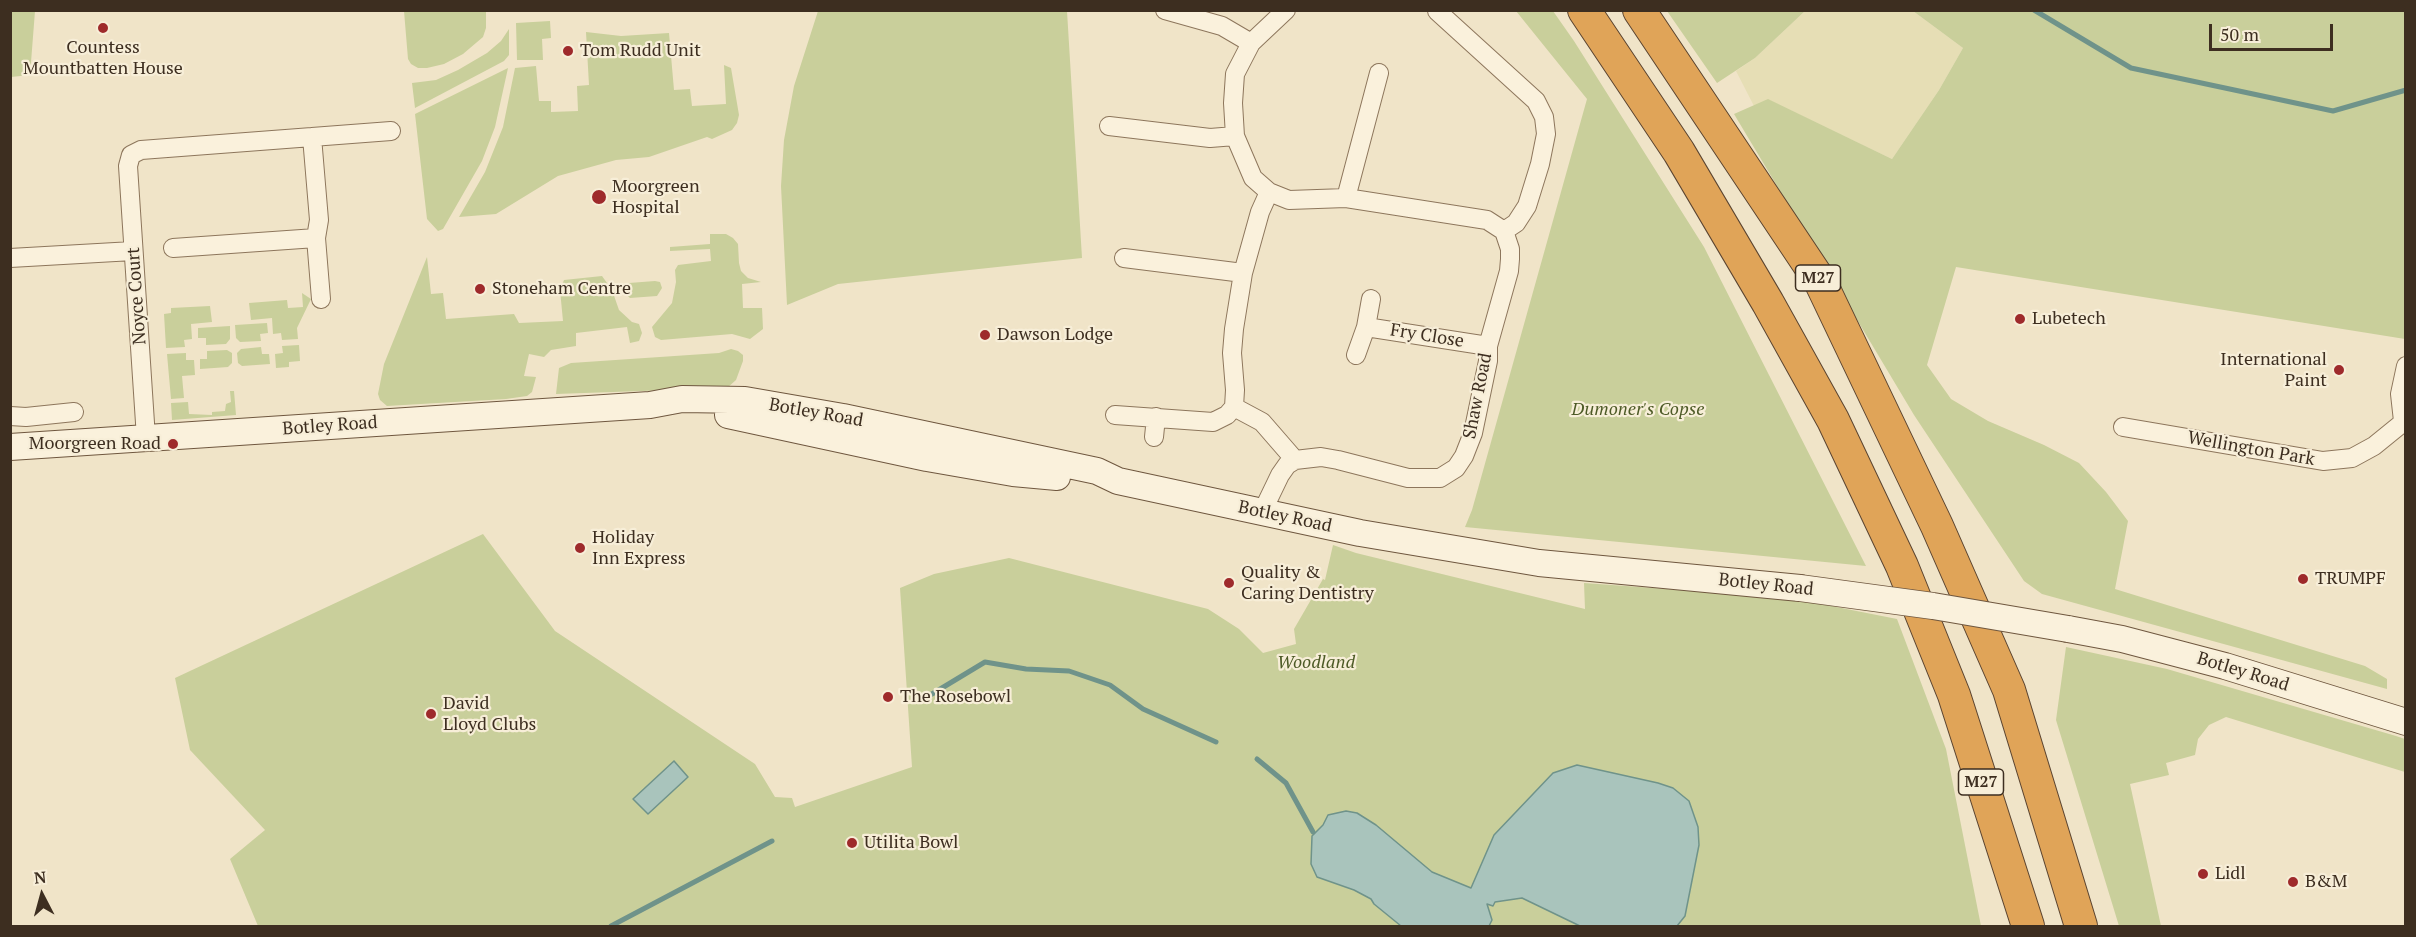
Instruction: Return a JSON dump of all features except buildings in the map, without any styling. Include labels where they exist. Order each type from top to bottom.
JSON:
[{"type":"highway","name":"M27","points":[[1584,10],[1679,152],[1768,303],[1833,420],[1902,566],[1954,695],[2028,927]]},
{"type":"highway","name":"M27","points":[[1639,10],[1820,281],[1937,526],[2009,690],[2080,927]]},
{"type":"main road","name":"Botley Road","points":[[10,447],[650,405],[743,416],[927,458],[1013,472],[1095,481],[1118,481],[1360,533],[1539,563],[1800,588],[1933,606],[2068,629],[2122,639],[2225,666],[2406,722]]},
{"type":"street","points":[[1166,10],[1222,26],[1251,43]]},
{"type":"street","points":[[1286,10],[1251,43],[1235,74],[1233,103],[1235,136],[1253,178],[1269,192],[1288,200],[1346,198],[1471,216],[1487,220],[1504,231],[1516,223],[1527,206],[1540,164],[1546,134],[1544,117],[1536,101],[1437,11]]},
{"type":"street","points":[[1346,198],[1378,73]]},
{"type":"street","points":[[1109,126],[1210,138],[1235,136]]},
{"type":"street","points":[[321,299],[316,238],[319,220],[312,137],[391,131]]},
{"type":"street","name":"Noyce Court","points":[[146,438],[128,166],[131,155],[141,150],[312,137]]},
{"type":"street","points":[[1115,415],[1213,423],[1227,416],[1234,406],[1232,353],[1243,273],[1260,212],[1269,192]]},
{"type":"street","name":"Shaw Road","points":[[1296,460],[1322,457],[1408,478],[1440,478],[1456,468],[1464,456],[1473,433],[1488,361],[1488,346],[1509,271],[1510,249],[1504,231]]},
{"type":"street","points":[[173,248],[316,238]]},
{"type":"street","points":[[10,258],[133,251]]},
{"type":"street","points":[[1124,258],[1243,273]]},
{"type":"street","name":"Fry Close","points":[[1356,355],[1366,327],[1371,299]]},
{"type":"street","name":"Fry Close","points":[[1366,327],[1488,346]]},
{"type":"street","name":"Wellington Park","points":[[2123,427],[2323,461],[2352,458],[2374,446],[2404,421],[2400,394],[2406,366]]},
{"type":"street","points":[[1234,406],[1262,422],[1296,460],[1287,465],[1280,475],[1267,502],[1265,513]]},
{"type":"street","points":[[10,416],[26,417],[74,412]]},
{"type":"street","points":[[1154,437],[1156,417]]},
{"type":"shaded area","points":[[1805,11],[1913,11],[1963,48],[1939,90],[1892,159],[1769,100],[1754,106],[1736,71],[1755,58]]},
{"type":"green space","points":[[11,10],[35,11],[30,75],[11,77]]},
{"type":"green space","points":[[404,11],[486,11],[486,28],[483,37],[463,54],[444,64],[418,68],[408,59]]},
{"type":"green space","points":[[818,11],[1067,11],[1082,258],[838,284],[787,305],[781,186],[784,140],[794,86]]},
{"type":"green space","name":"Dumoner's Copse","points":[[1516,11],[1553,11],[1704,247],[1866,566],[1465,527],[1472,510],[1587,99]]},
{"type":"green space","points":[[1667,11],[1805,11],[1755,58],[1717,83]]},
{"type":"green space","points":[[1913,11],[2405,11],[2405,339],[1956,267],[1927,365],[1951,399],[1988,421],[2079,463],[2106,492],[2128,521],[2115,589],[2365,666],[2387,679],[2387,689],[2042,594],[2024,581],[1914,415],[1734,114],[1768,99],[1892,159],[1939,90],[1963,48]]},
{"type":"green space","points":[[550,21],[551,38],[542,39],[543,60],[517,60],[516,23]]},
{"type":"green space","points":[[509,29],[509,55],[504,61],[415,108],[412,83],[436,80],[458,70],[487,53],[501,41]]},
{"type":"green space","points":[[586,32],[621,36],[669,33],[674,90],[690,89],[692,106],[726,104],[724,65],[731,68],[739,115],[737,123],[732,130],[712,139],[707,137],[649,157],[616,160],[558,176],[496,214],[459,217],[485,172],[503,127],[515,68],[536,66],[539,101],[551,101],[551,112],[578,111],[577,86],[589,85]]},
{"type":"green space","points":[[508,68],[495,127],[482,161],[443,229],[438,231],[427,219],[415,114]]},
{"type":"green space","points":[[710,234],[726,234],[733,238],[738,244],[741,271],[748,278],[761,282],[742,284],[743,308],[762,308],[763,329],[750,339],[732,334],[661,340],[655,337],[652,327],[672,303],[676,282],[675,270],[678,265],[711,261],[710,249],[670,251],[670,247],[710,244]]},
{"type":"green space","points":[[427,257],[431,294],[443,293],[446,319],[514,314],[519,323],[563,321],[560,290],[564,280],[602,276],[612,290],[619,310],[632,322],[639,324],[642,333],[639,341],[630,343],[627,327],[576,333],[576,346],[551,350],[544,357],[529,354],[524,376],[536,377],[532,392],[527,396],[387,406],[380,400],[378,394],[384,364]]},
{"type":"green space","points":[[660,282],[662,288],[657,296],[630,298],[623,291],[624,286],[629,283]]},
{"type":"green space","points":[[302,293],[311,299],[297,328],[298,339],[282,340],[281,333],[273,334],[272,318],[251,320],[249,303],[287,300],[288,308],[303,307]]},
{"type":"green space","points":[[210,306],[212,322],[191,324],[192,339],[184,340],[185,347],[166,348],[164,314],[171,313],[171,308]]},
{"type":"green space","points":[[267,323],[268,333],[260,334],[261,341],[240,342],[236,338],[235,325]]},
{"type":"green space","points":[[230,326],[230,339],[226,344],[206,345],[206,338],[198,338],[198,328]]},
{"type":"green space","points":[[299,345],[300,361],[289,362],[289,367],[276,368],[275,354],[283,353],[282,346]]},
{"type":"green space","points":[[261,347],[262,354],[269,354],[270,364],[242,366],[238,363],[237,353],[241,349]]},
{"type":"green space","points":[[731,349],[743,355],[743,361],[736,380],[727,388],[556,394],[559,368],[571,363],[719,353]]},
{"type":"green space","points":[[227,350],[232,353],[232,363],[228,367],[200,369],[200,359],[207,359],[207,351]]},
{"type":"green space","points":[[186,353],[186,360],[194,360],[195,375],[182,376],[184,398],[171,399],[167,354]]},
{"type":"green space","points":[[230,391],[234,391],[236,415],[172,420],[171,403],[188,402],[189,414],[212,415],[212,412],[225,411],[226,404],[231,402]]},
{"type":"green space","name":"Woodland","points":[[483,534],[555,631],[755,764],[775,797],[792,798],[795,807],[912,767],[900,588],[934,574],[1009,558],[1208,609],[1239,629],[1263,653],[1296,644],[1294,629],[1323,579],[1325,580],[1333,545],[1356,553],[1585,609],[1584,583],[1791,598],[1897,619],[1946,749],[1981,926],[258,926],[230,859],[265,830],[190,750],[175,678]]},
{"type":"green space","points":[[2066,647],[2167,669],[2405,739],[2405,772],[2226,717],[2209,725],[2198,739],[2195,755],[2166,763],[2169,775],[2130,784],[2161,926],[2119,926],[2056,720]]},
{"type":"water","points":[[674,761],[688,777],[648,814],[633,799]]},
{"type":"water","points":[[1577,765],[1658,783],[1673,788],[1689,801],[1698,827],[1699,845],[1685,916],[1677,926],[1580,926],[1522,898],[1495,902],[1493,906],[1487,904],[1492,920],[1489,926],[1401,926],[1371,899],[1354,890],[1317,877],[1311,864],[1312,836],[1323,825],[1328,815],[1346,811],[1357,813],[1376,825],[1432,872],[1471,888],[1494,835],[1553,773]]},
{"type":"waterway","points":[[2034,10],[2131,68],[2333,111],[2406,90]]},
{"type":"waterway","points":[[927,697],[985,662],[1026,669],[1069,671],[1110,685],[1143,709],[1216,742]]},
{"type":"waterway","points":[[1257,759],[1286,783],[1313,832]]},
{"type":"waterway","points":[[611,926],[772,841]]},
{"type":"place","name":"Countess Mountbatten House","points":[[103,28]]},
{"type":"place","name":"Tom Rudd Unit","points":[[568,51]]},
{"type":"place","name":"Moorgreen Hospital","points":[[599,197]]},
{"type":"place","name":"Stoneham Centre","points":[[480,289]]},
{"type":"place","name":"Lubetech","points":[[2020,319]]},
{"type":"place","name":"Dawson Lodge","points":[[985,335]]},
{"type":"place","name":"International Paint","points":[[2339,370]]},
{"type":"place","name":"Moorgreen Road","points":[[173,444]]},
{"type":"place","name":"Holiday Inn Express","points":[[580,548]]},
{"type":"place","name":"TRUMPF","points":[[2303,579]]},
{"type":"place","name":"Quality & Caring Dentistry","points":[[1229,583]]},
{"type":"place","name":"The Rosebowl","points":[[888,697]]},
{"type":"place","name":"David Lloyd Clubs","points":[[431,714]]},
{"type":"place","name":"Utilita Bowl","points":[[852,843]]},
{"type":"place","name":"Lidl","points":[[2203,874]]},
{"type":"place","name":"B&M","points":[[2293,882]]}]
